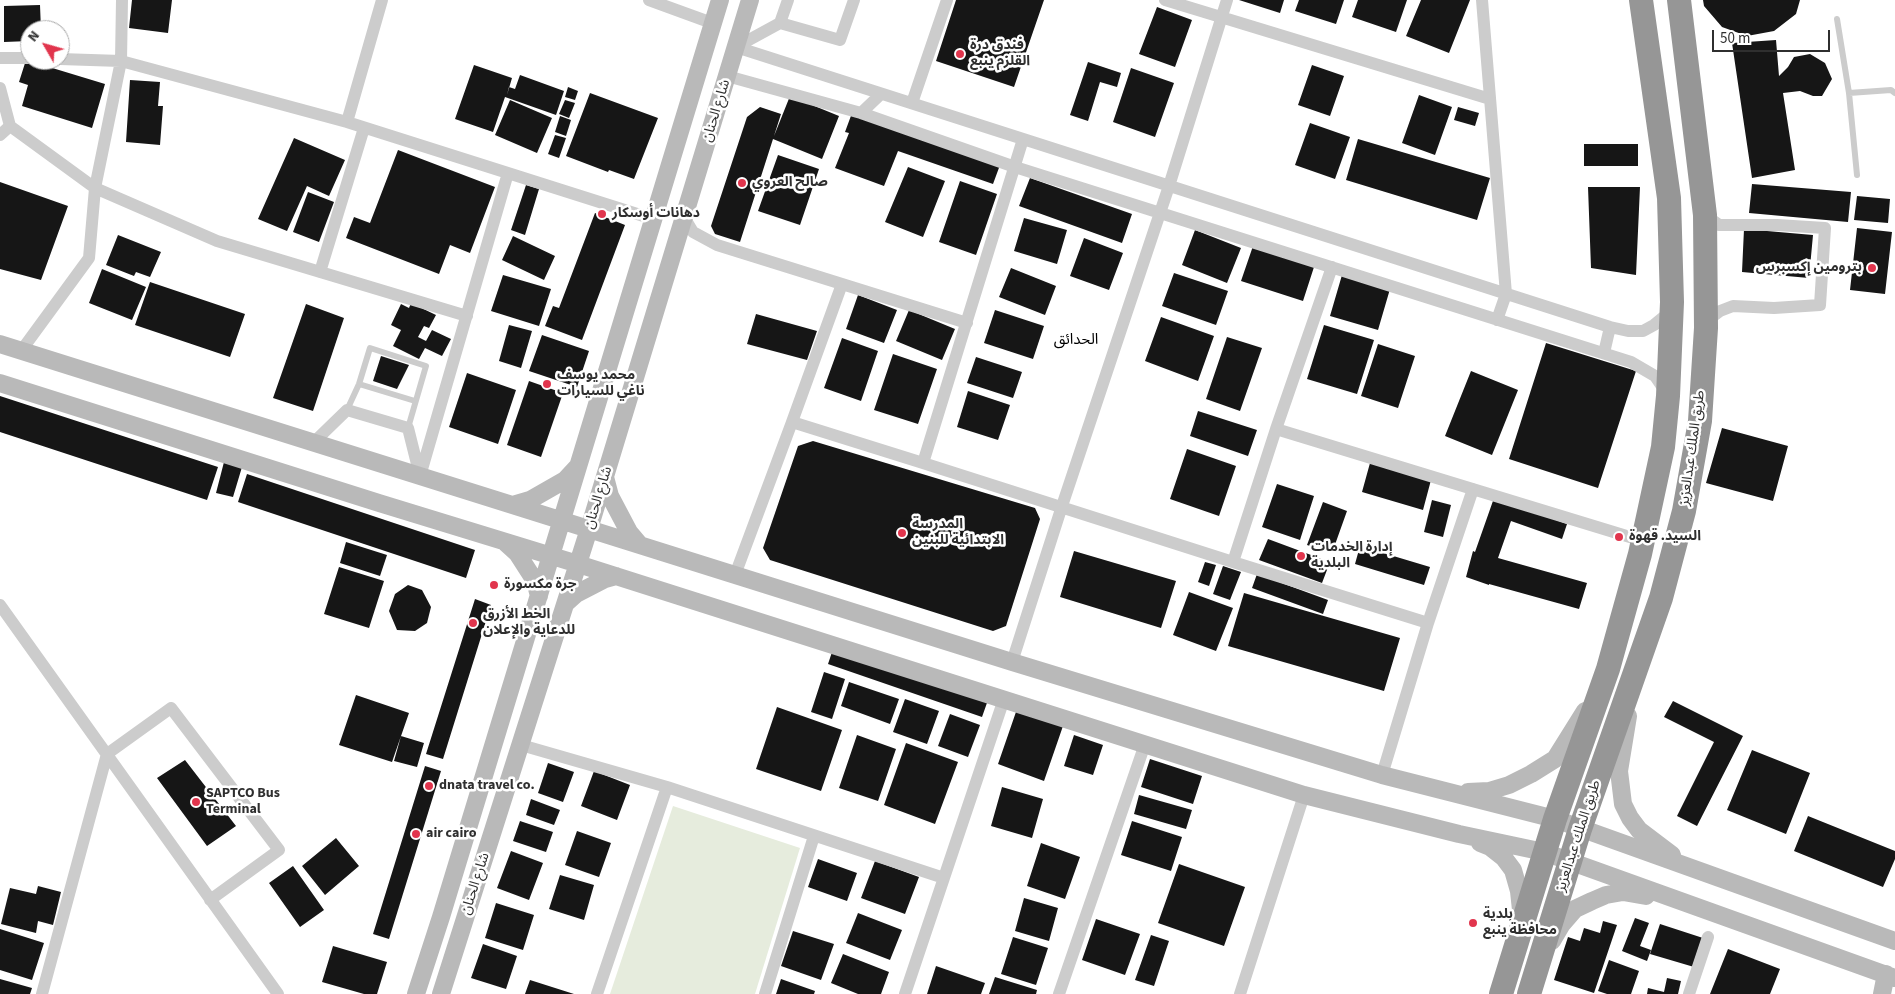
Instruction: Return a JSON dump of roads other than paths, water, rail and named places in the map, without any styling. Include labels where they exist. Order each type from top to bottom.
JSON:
[{"type":"highway","name":"طريق الملك عبدالعزيز","points":[[1501,994],[1554,819],[1608,669],[1643,541],[1663,447],[1668,396],[1672,302],[1669,198],[1641,0]]},
{"type":"highway","name":"طريق الملك عبدالعزيز","points":[[1529,994],[1580,829],[1661,598],[1684,511],[1700,421],[1706,328],[1704,215],[1679,0]]},
{"type":"main road","name":"شارع الحنان","points":[[416,994],[720,0]]},
{"type":"main road","name":"شارع الحنان","points":[[441,994],[566,603],[750,0]]},
{"type":"main road","points":[[0,344],[1012,662],[1382,775],[1554,819],[1895,940]]},
{"type":"main road","points":[[0,383],[616,576],[1304,795],[1459,834],[1544,852],[1570,860],[1890,976],[1882,994]]},
{"type":"main road","points":[[513,505],[530,500],[565,480],[578,465]]},
{"type":"main road","points":[[605,477],[610,496],[629,532],[640,545]]},
{"type":"main road","points":[[504,541],[517,552],[535,581],[539,596]]},
{"type":"main road","points":[[566,603],[576,594],[605,579],[616,576]]},
{"type":"main road","points":[[1451,793],[1489,791],[1509,785],[1531,774],[1555,758],[1578,724],[1608,669]]},
{"type":"main road","points":[[1633,677],[1619,772],[1623,804],[1639,830],[1658,846],[1693,869]]},
{"type":"main road","points":[[1459,834],[1490,847],[1504,858],[1513,870],[1519,891],[1521,910],[1511,961]]},
{"type":"main road","points":[[1538,963],[1562,924],[1575,910],[1592,900],[1623,892],[1681,900]]},
{"type":"street","points":[[21,351],[89,258],[94,188],[121,60],[122,0]]},
{"type":"street","points":[[347,122],[382,0]]},
{"type":"street","points":[[649,0],[712,24]]},
{"type":"street","points":[[736,47],[780,23],[788,0]]},
{"type":"street","points":[[780,23],[840,40],[854,0]]},
{"type":"street","points":[[912,103],[947,0]]},
{"type":"street","points":[[1165,0],[1490,99]]},
{"type":"street","points":[[1012,662],[1062,506],[1161,212],[1226,0]]},
{"type":"street","points":[[1482,0],[1506,294],[1497,320]]},
{"type":"street","points":[[736,47],[1610,327],[1628,331],[1643,331],[1665,316],[1672,302]]},
{"type":"street","points":[[0,58],[20,58]]},
{"type":"street","points":[[70,59],[121,60],[347,122],[653,219]]},
{"type":"street","points":[[727,76],[861,113],[1015,167],[1631,362],[1646,370],[1662,385],[1668,396]]},
{"type":"street","points":[[0,88],[10,126],[94,188],[217,241],[467,316]]},
{"type":"street","points":[[861,113],[881,94]]},
{"type":"street","points":[[0,135],[10,126]]},
{"type":"street","points":[[320,272],[364,128]]},
{"type":"street","points":[[923,463],[1023,139]]},
{"type":"street","points":[[420,476],[508,173]]},
{"type":"street","points":[[1704,215],[1719,225],[1777,225],[1825,228],[1820,305],[1774,308],[1733,306],[1720,310],[1712,317],[1706,328]]},
{"type":"street","points":[[684,217],[693,232],[708,242],[967,322]]},
{"type":"street","points":[[1233,562],[1276,429],[1332,267]]},
{"type":"street","points":[[735,575],[842,284]]},
{"type":"street","points":[[1604,353],[1610,327]]},
{"type":"street","points":[[313,443],[348,410],[408,428],[420,476]]},
{"type":"street","points":[[792,422],[1428,623]]},
{"type":"street","points":[[1276,429],[1643,541]]},
{"type":"street","points":[[1382,775],[1428,623],[1473,489]]},
{"type":"street","points":[[0,604],[278,994]]},
{"type":"street","points":[[905,994],[1004,699]]},
{"type":"street","points":[[42,994],[106,754],[171,708],[279,850],[210,900]]},
{"type":"street","points":[[1059,994],[1146,744]]},
{"type":"street","points":[[521,745],[666,787],[944,878]]},
{"type":"street","points":[[597,994],[666,787]]},
{"type":"street","points":[[1240,994],[1304,795]]},
{"type":"street","points":[[765,994],[814,836]]},
{"type":"street","points":[[1689,994],[1708,938]]},
{"type":"lane","points":[[1837,19],[1849,93],[1857,176]]},
{"type":"lane","points":[[1849,93],[1891,90],[1895,93]]},
{"type":"lane","points":[[348,410],[370,348],[426,366],[408,428]]},
{"type":"lane","points":[[358,384],[415,401]]},
{"type":"place","name":"فندق درة القلزم ينبع","points":[[960,54]]},
{"type":"place","name":"صالح العروي","points":[[742,183]]},
{"type":"place","name":"دهانات أوسكار","points":[[602,214]]},
{"type":"place","name":"بترومين إكسبرس","points":[[1872,268]]},
{"type":"place","name":"محمد يوسف ناغي للسيارات","points":[[547,384]]},
{"type":"place","name":"المدرسة الابتدائية للبنين","points":[[902,533]]},
{"type":"place","name":"السيد. قهوة","points":[[1619,537]]},
{"type":"place","name":"إدارة الخدمات البلدية","points":[[1301,556]]},
{"type":"place","name":"جرة مكسورة","points":[[494,585]]},
{"type":"place","name":"الخط الأزرق للدعاية والإعلان","points":[[473,623]]},
{"type":"place","name":"dnata travel co.","points":[[429,786]]},
{"type":"place","name":"SAPTCO Bus Terminal","points":[[196,802]]},
{"type":"place","name":"air cairo","points":[[416,834]]},
{"type":"place","name":"بلدية محافظة ينبع","points":[[1473,923]]},
{"type":"district","name":"الحدائق","points":[[1076,341]]}]
